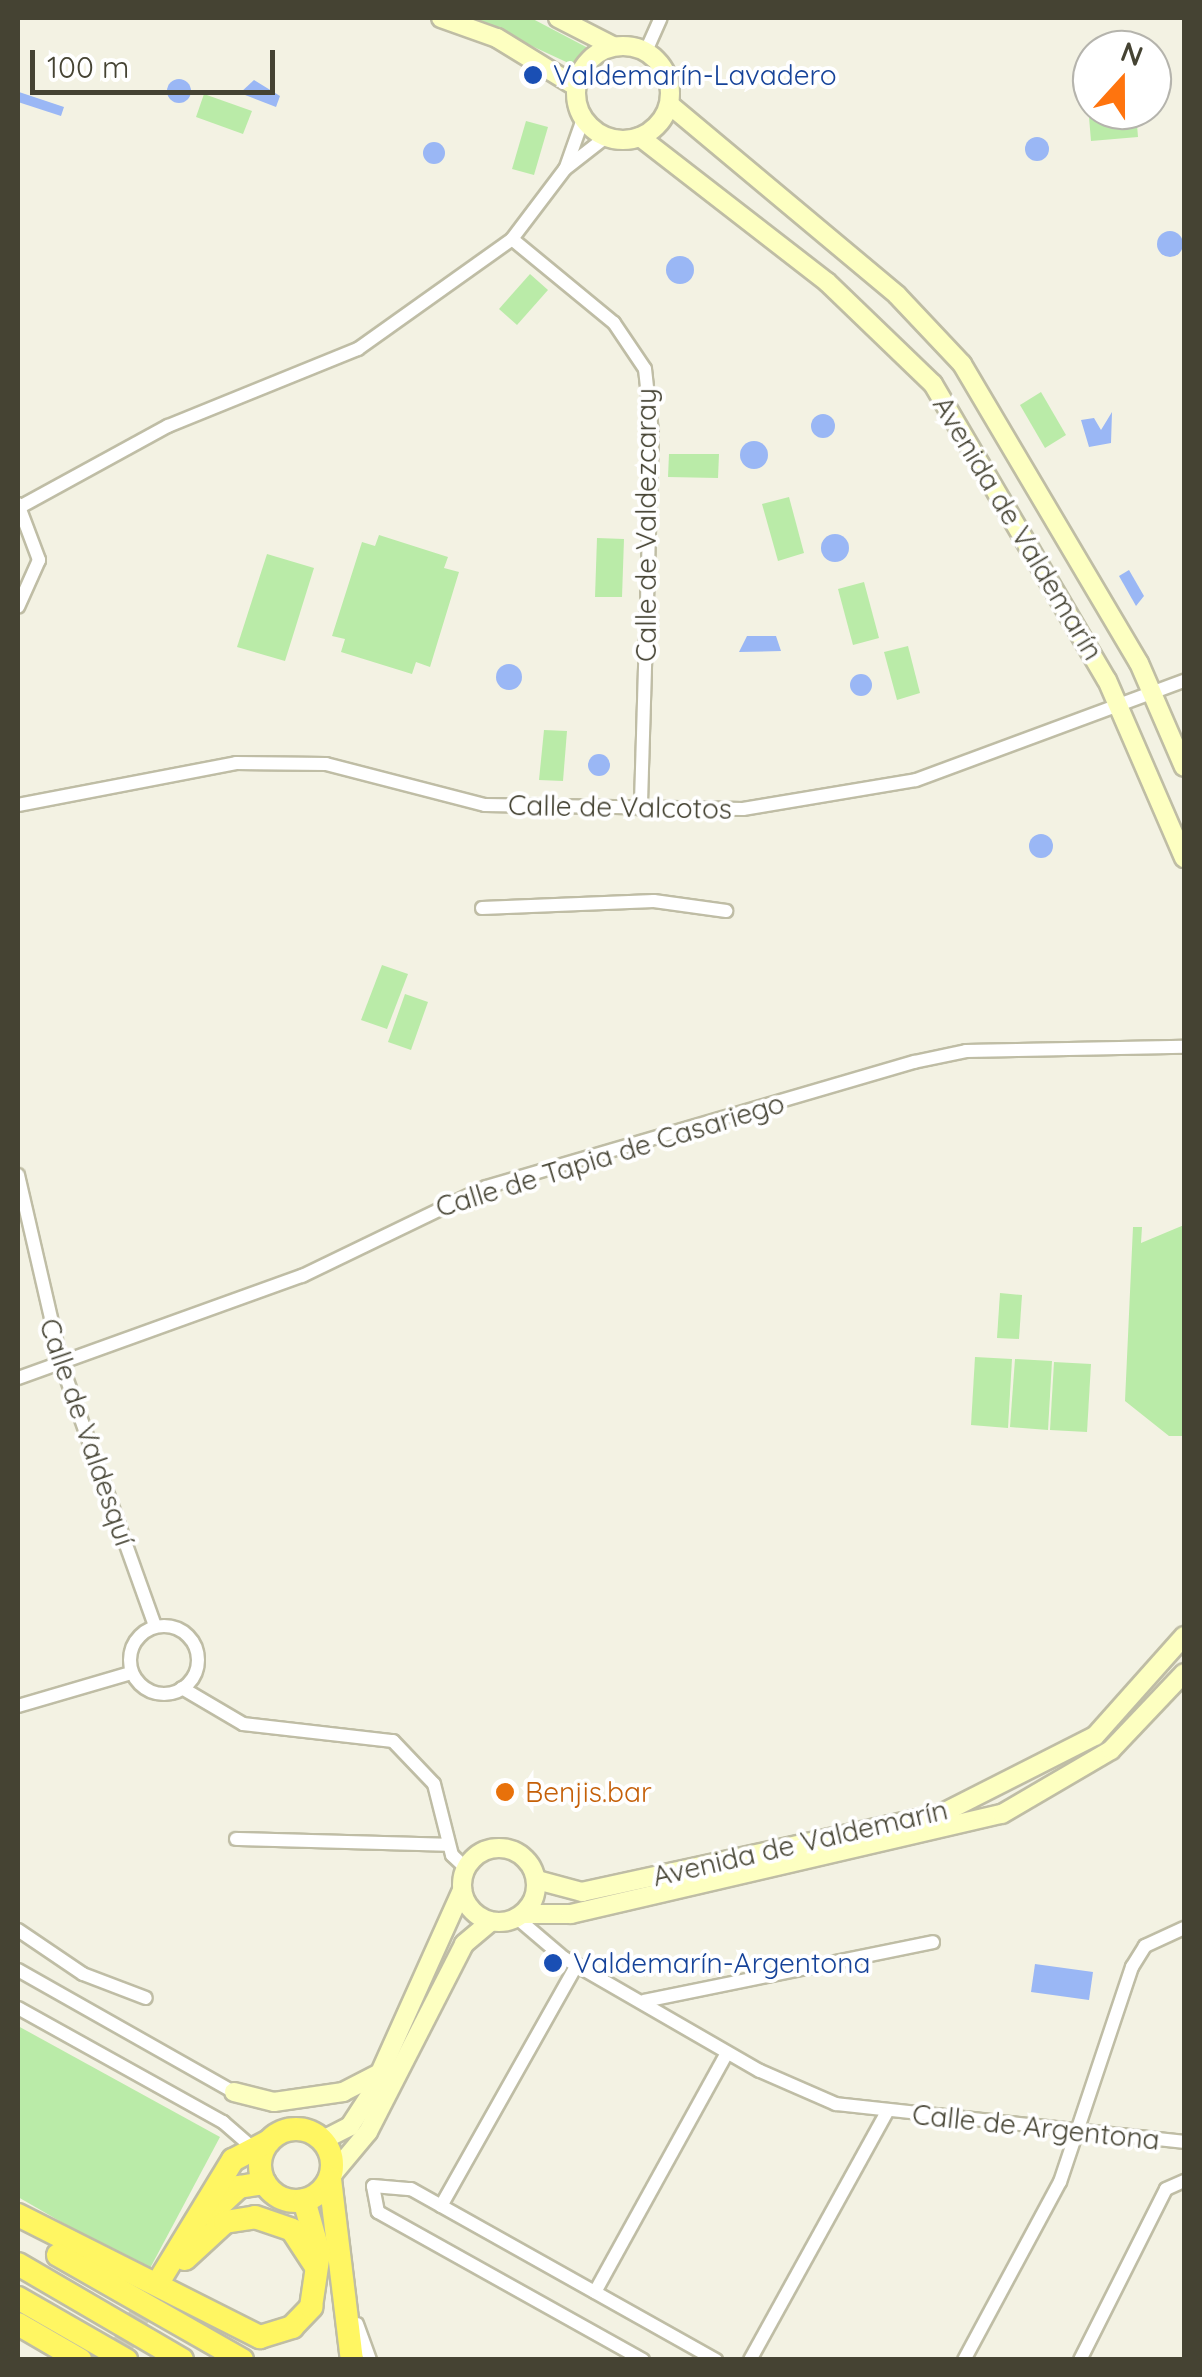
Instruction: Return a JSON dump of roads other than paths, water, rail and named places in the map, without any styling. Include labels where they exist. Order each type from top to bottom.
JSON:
[{"type":"highway","points":[[318,2272],[292,2230],[255,2217],[211,2231],[164,2283],[259,2143],[299,2129],[323,2140],[337,2178],[352,2360]]},
{"type":"highway","points":[[259,2143],[265,2183]]},
{"type":"highway","points":[[304,2200],[337,2178]]},
{"type":"highway","points":[[183,2262],[227,2194],[265,2183],[304,2200]]},
{"type":"highway","points":[[18,2215],[244,2334],[278,2334],[300,2322],[318,2272],[304,2200]]},
{"type":"highway","points":[[18,2232],[242,2360]]},
{"type":"highway","points":[[18,2264],[177,2357]]},
{"type":"highway","points":[[18,2274],[177,2357]]},
{"type":"highway","points":[[18,2298],[126,2360]]},
{"type":"highway","points":[[18,2324],[80,2360]]},
{"type":"highway","points":[[18,2345],[58,2347]]},
{"type":"street","points":[[441,18],[497,38],[575,86]]},
{"type":"street","points":[[18,607],[39,560],[18,506],[168,426],[358,349],[512,239],[565,169],[606,138],[640,138],[670,105],[668,75],[646,50],[613,46],[558,18]]},
{"type":"street","points":[[646,50],[660,18]]},
{"type":"street","points":[[565,169],[583,120],[575,86],[590,57],[613,46]]},
{"type":"street","name":"Avenida de Valdemarín","points":[[670,105],[897,295],[962,364],[1154,694],[1184,767]]},
{"type":"street","points":[[583,120],[606,138]]},
{"type":"street","name":"Avenida de Valdemarín","points":[[640,138],[827,282],[933,384],[1119,705],[1184,858]]},
{"type":"street","name":"Calle de Valdezcaray","points":[[512,239],[614,324],[645,369],[652,432],[641,809]]},
{"type":"street","name":"Calle de Valcotos","points":[[18,805],[236,763],[326,764],[484,805],[743,809],[916,780],[1184,681]]},
{"type":"street","points":[[482,908],[654,900],[726,911]]},
{"type":"street","name":"Calle de Tapia de Casariego","points":[[18,1378],[62,1366],[302,1276],[486,1187],[914,1062],[966,1051],[1184,1048]]},
{"type":"street","name":"Calle de Valdesquí","points":[[18,1175],[62,1366],[155,1626]]},
{"type":"street","points":[[182,1688],[195,1674],[195,1644],[175,1627],[155,1626],[130,1651],[132,1673],[145,1689],[182,1688],[243,1724],[392,1740],[434,1784],[450,1845],[465,1867],[462,1890],[380,2072],[350,2126],[323,2140]]},
{"type":"street","name":"Avenida de Valdemarín","points":[[537,1880],[582,1892],[960,1807],[1095,1736],[1184,1636]]},
{"type":"street","points":[[18,1706],[132,1673]]},
{"type":"street","name":"Avenida de Valdemarín","points":[[520,1916],[571,1914],[1002,1814],[1110,1750],[1184,1674]]},
{"type":"street","points":[[236,1838],[450,1845]]},
{"type":"street","points":[[370,2360],[348,2290],[337,2178],[464,1944],[491,1920],[520,1916],[537,1880],[530,1863],[499,1847],[465,1867]]},
{"type":"street","points":[[462,1890],[491,1920]]},
{"type":"street","name":"Calle de Argentona","points":[[520,1916],[576,1965],[796,2090],[887,2112],[1184,2142]]},
{"type":"street","points":[[964,2360],[1078,2132],[1132,1968],[1145,1946],[1184,1928]]},
{"type":"street","points":[[18,1930],[83,1974],[146,1998]]},
{"type":"street","points":[[644,2001],[933,1942]]},
{"type":"street","points":[[441,2206],[576,1965]]},
{"type":"street","points":[[18,1970],[234,2092],[274,2102],[343,2092],[380,2072]]},
{"type":"street","points":[[18,2008],[259,2143]]},
{"type":"street","points":[[595,2292],[727,2053]]},
{"type":"street","name":"Calle de Argentona","points":[[750,2360],[887,2112]]},
{"type":"street","points":[[642,2360],[378,2212],[369,2195],[392,2181],[716,2360]]},
{"type":"street","name":"Calle de Argentona","points":[[1080,2360],[1166,2189],[1184,2181]]},
{"type":"water","points":[[179,79],[191,91],[179,103],[167,91]]},
{"type":"water","points":[[254,80],[280,96],[276,107],[240,93]]},
{"type":"water","points":[[19,92],[64,107],[61,116],[18,102]]},
{"type":"water","points":[[1037,137],[1049,149],[1037,161],[1025,149]]},
{"type":"water","points":[[434,142],[442,145],[442,161],[434,164],[426,161],[423,153],[426,145]]},
{"type":"water","points":[[1170,231],[1179,235],[1183,244],[1179,253],[1170,257],[1161,253],[1157,244],[1161,235]]},
{"type":"water","points":[[680,256],[690,260],[694,270],[690,280],[680,284],[670,280],[666,270],[670,260]]},
{"type":"water","points":[[1112,412],[1111,443],[1089,447],[1081,420],[1094,418],[1101,430]]},
{"type":"water","points":[[823,414],[835,426],[823,438],[811,426]]},
{"type":"water","points":[[754,441],[764,445],[768,455],[764,465],[754,469],[744,465],[740,455],[744,445]]},
{"type":"water","points":[[835,534],[845,538],[849,548],[845,558],[835,562],[825,558],[821,548],[825,538]]},
{"type":"water","points":[[1129,570],[1144,596],[1136,606],[1119,576]]},
{"type":"water","points":[[747,636],[776,636],[781,651],[739,652]]},
{"type":"water","points":[[509,664],[518,668],[522,677],[518,686],[509,690],[500,686],[496,677],[500,668]]},
{"type":"water","points":[[861,674],[869,677],[869,693],[861,696],[853,693],[850,685],[853,677]]},
{"type":"water","points":[[599,754],[607,757],[607,773],[599,776],[591,773],[588,765],[591,757]]},
{"type":"water","points":[[1041,834],[1050,837],[1050,855],[1041,858],[1032,855],[1029,846],[1032,837]]},
{"type":"water","points":[[1035,1964],[1093,1972],[1089,2000],[1031,1992]]},
{"type":"tunnel","points":[[114,2360],[155,2288]]},
{"type":"place","name":"Valdemarín-Lavadero","points":[[533,75]]},
{"type":"place","name":"Benjis.bar","points":[[505,1792]]},
{"type":"place","name":"Valdemarín-Argentona","points":[[553,1963]]}]
